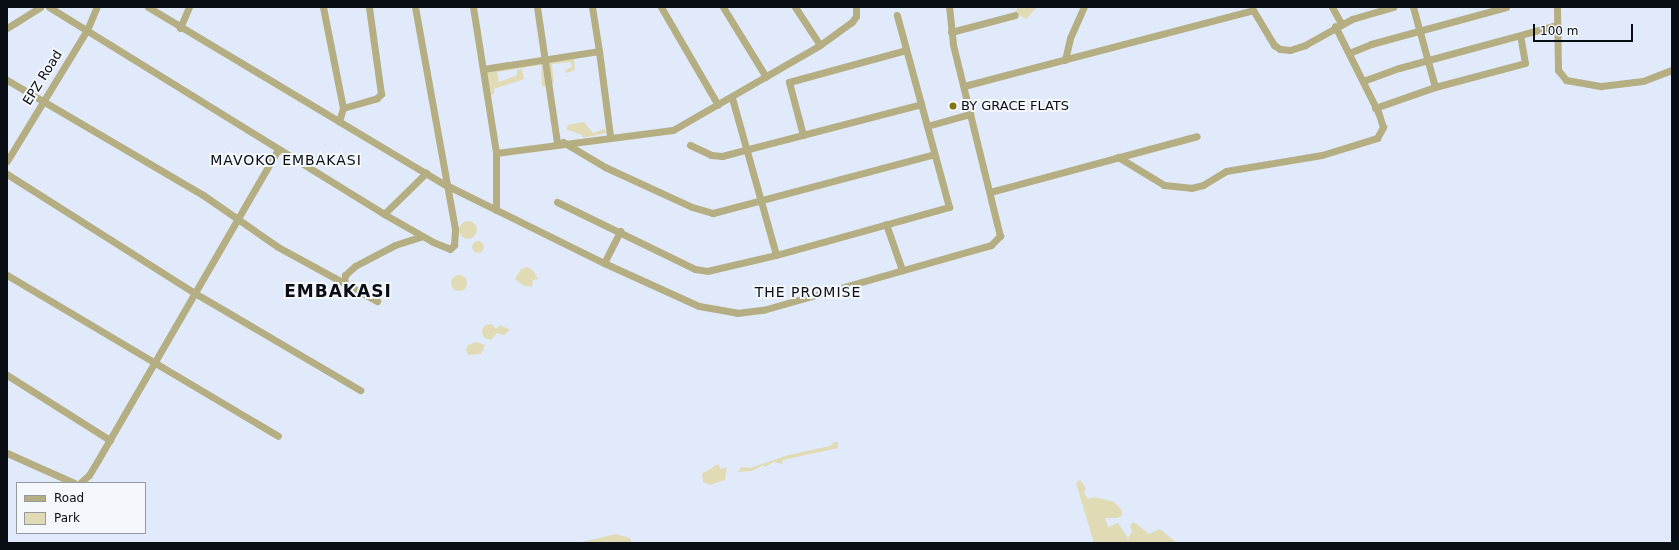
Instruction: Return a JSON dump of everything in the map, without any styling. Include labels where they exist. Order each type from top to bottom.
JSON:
[{"type":"street","points":[[7,28],[40,7]]},
{"type":"street","points":[[49,7],[384,214],[422,236],[450,249],[454,245],[455,229],[415,7]]},
{"type":"street","name":"EPZ Road","points":[[7,161],[42,101],[87,30],[97,7]]},
{"type":"street","points":[[148,7],[180,28],[446,185],[604,263],[699,306],[737,313],[763,310],[990,245],[1000,236],[951,32],[950,7]]},
{"type":"street","points":[[180,28],[189,7]]},
{"type":"street","points":[[323,7],[343,108],[338,122]]},
{"type":"street","points":[[343,108],[377,98],[381,94],[369,7]]},
{"type":"street","points":[[473,7],[496,153],[496,210]]},
{"type":"street","points":[[537,7],[560,143]]},
{"type":"street","points":[[592,7],[610,136]]},
{"type":"street","points":[[661,7],[718,105]]},
{"type":"street","points":[[723,7],[766,77]]},
{"type":"street","points":[[795,7],[820,45]]},
{"type":"street","points":[[496,153],[610,136],[657,134],[673,130],[732,98],[820,45],[852,22],[856,16],[856,7]]},
{"type":"street","points":[[1065,60],[1070,38],[1084,7]]},
{"type":"street","points":[[1118,158],[1164,185],[1191,188],[1203,185],[1226,171],[1322,155],[1377,138],[1383,127],[1363,81],[1349,54],[1332,7]]},
{"type":"street","points":[[964,86],[1065,60],[1252,8],[1274,45],[1280,49],[1290,50],[1305,46],[1338,25],[1392,7]]},
{"type":"street","points":[[1413,7],[1435,87]]},
{"type":"street","points":[[1349,54],[1371,44],[1506,7]]},
{"type":"street","points":[[1557,7],[1558,70],[1566,80],[1601,86],[1643,81],[1672,70]]},
{"type":"street","points":[[557,202],[701,270],[715,271],[949,207],[897,15]]},
{"type":"street","points":[[951,32],[1015,15]]},
{"type":"street","points":[[1363,81],[1427,60],[1558,25]]},
{"type":"street","points":[[1375,108],[1435,87],[1525,63],[1520,36]]},
{"type":"street","points":[[803,135],[789,82],[906,50]]},
{"type":"street","points":[[483,69],[599,51]]},
{"type":"street","points":[[7,80],[203,195],[237,220],[278,246],[377,301]]},
{"type":"street","points":[[732,98],[776,255]]},
{"type":"street","points":[[690,145],[716,157],[921,104]]},
{"type":"street","points":[[927,126],[970,114]]},
{"type":"street","points":[[990,192],[1197,136]]},
{"type":"street","points":[[560,143],[605,167],[706,212],[719,213],[934,154]]},
{"type":"street","points":[[81,482],[89,475],[110,440],[193,292],[237,220],[278,148]]},
{"type":"street","points":[[384,214],[426,173]]},
{"type":"street","points":[[7,174],[193,292],[360,390]]},
{"type":"street","points":[[886,224],[902,270]]},
{"type":"street","points":[[604,263],[620,231]]},
{"type":"street","points":[[344,283],[345,275],[355,266],[395,245],[422,236]]},
{"type":"street","points":[[7,275],[278,436]]},
{"type":"street","points":[[7,375],[110,440]]},
{"type":"street","points":[[7,453],[72,482]]},
{"type":"green space","points":[[1018,7],[1037,7],[1026,19],[1015,12]]},
{"type":"green space","points":[[574,57],[575,70],[566,73],[565,70],[572,67],[570,62],[552,64],[554,83],[551,85],[547,63]]},
{"type":"green space","points":[[542,63],[546,87],[542,86],[541,65],[497,72],[499,82],[517,75],[517,70],[522,69],[524,79],[494,89],[494,94],[490,95],[487,71]]},
{"type":"green space","points":[[584,122],[593,133],[605,129],[606,133],[583,138],[582,135],[566,129],[568,125]]},
{"type":"green space","points":[[468,221],[474,224],[477,230],[474,236],[468,239],[462,236],[459,230],[462,224]]},
{"type":"green space","points":[[476,241],[480,241],[484,247],[480,253],[476,253],[472,249],[472,245]]},
{"type":"green space","points":[[527,267],[533,270],[538,279],[533,280],[532,287],[524,286],[515,279],[521,269]]},
{"type":"green space","points":[[456,275],[462,275],[467,280],[465,289],[462,291],[456,291],[451,286],[451,280]]},
{"type":"green space","points":[[492,324],[496,329],[500,325],[510,330],[504,335],[497,333],[491,340],[485,338],[482,333],[482,329],[486,325]]},
{"type":"green space","points":[[476,342],[485,345],[481,354],[468,355],[466,350],[468,345]]},
{"type":"green space","points":[[834,442],[838,442],[838,448],[783,460],[782,464],[774,462],[765,467],[763,465],[752,471],[738,472],[741,467],[750,468],[788,455],[830,446]]},
{"type":"green space","points":[[718,464],[721,469],[727,467],[725,480],[710,485],[703,482],[702,474]]},
{"type":"green space","points":[[1080,480],[1086,488],[1084,493],[1088,499],[1094,497],[1114,502],[1122,510],[1122,516],[1117,518],[1105,518],[1108,527],[1118,523],[1128,538],[1132,532],[1130,525],[1134,522],[1149,534],[1160,529],[1177,543],[1094,543],[1076,483]]},
{"type":"green space","points":[[616,534],[630,538],[632,543],[578,543]]},
{"type":"place","name":"BY GRACE FLATS","points":[[953,106]]},
{"type":"district","name":"MAVOKO EMBAKASI","points":[[286,160]]},
{"type":"district","name":"EMBAKASI","points":[[338,292]]},
{"type":"district","name":"THE PROMISE","points":[[808,292]]}]
